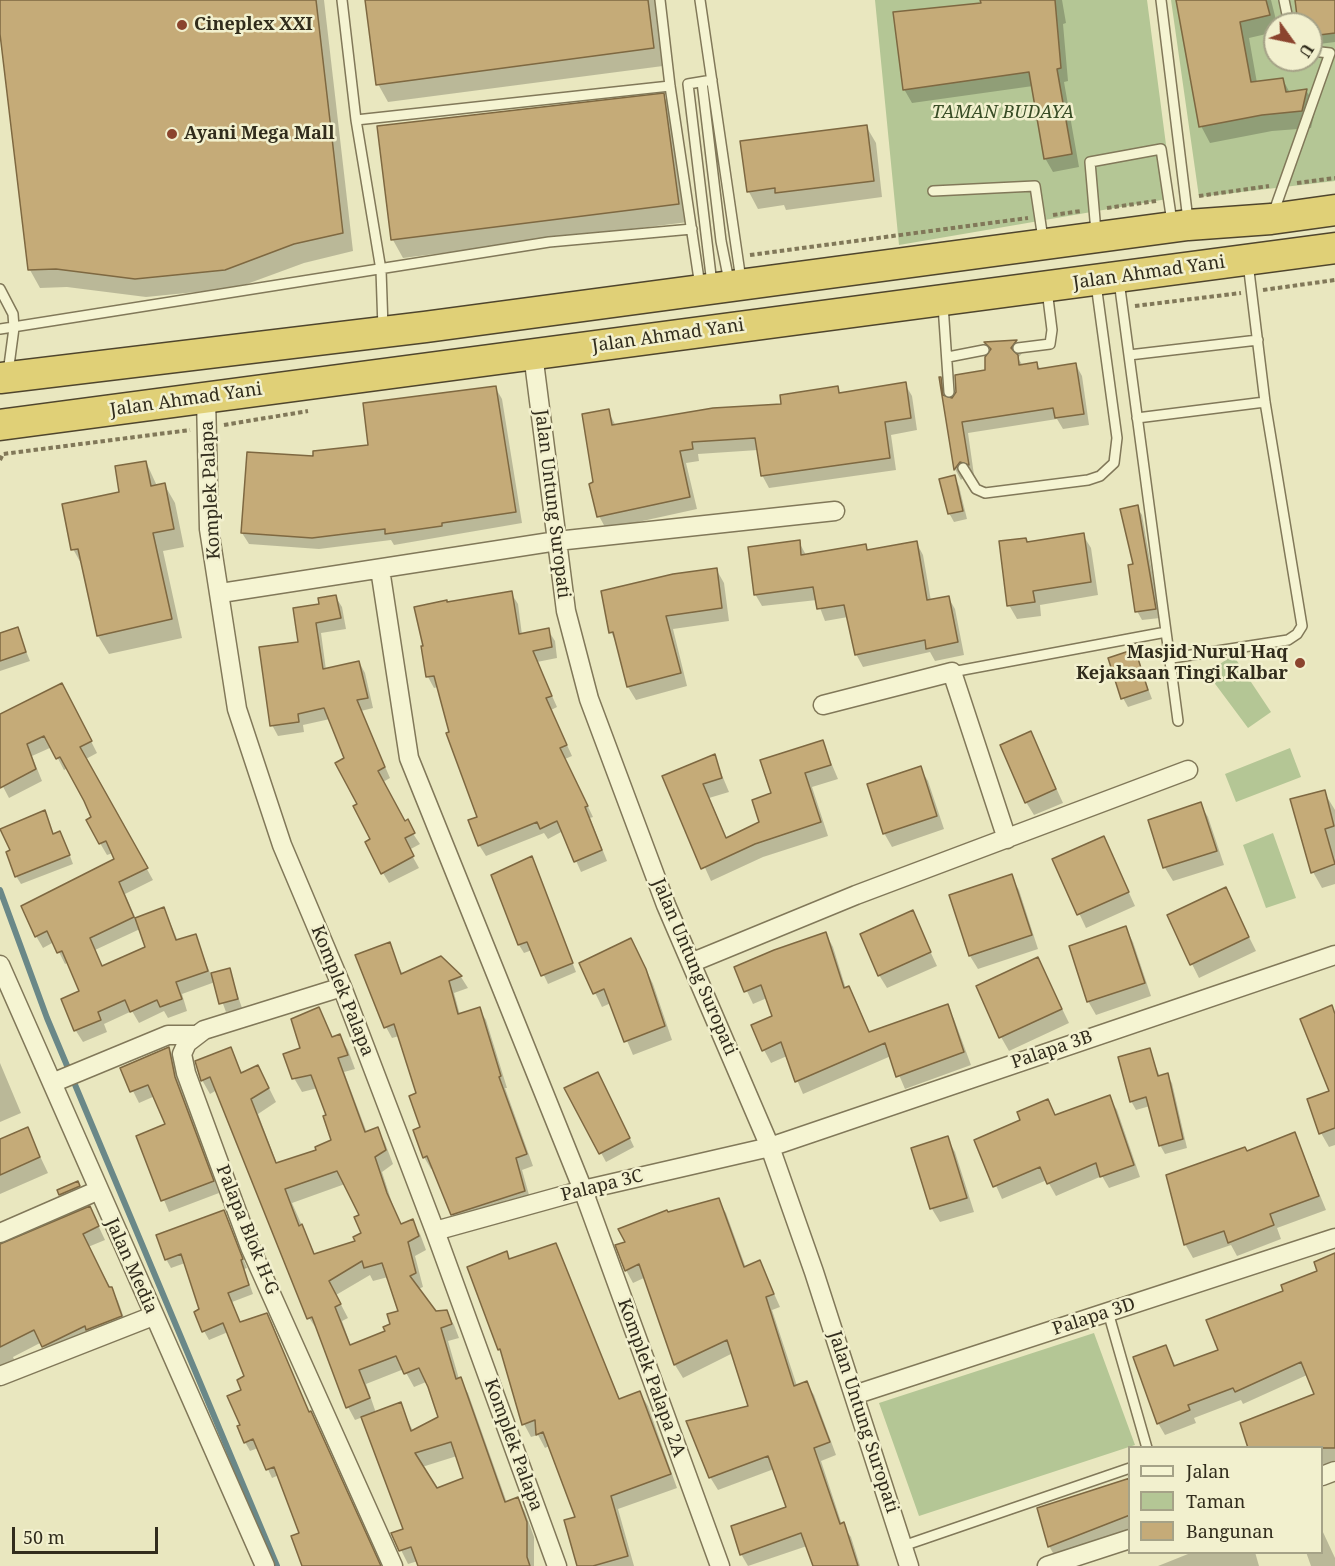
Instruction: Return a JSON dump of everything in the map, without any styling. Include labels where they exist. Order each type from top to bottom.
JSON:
[{"type":"highway","points":[[4,377],[721,287],[1181,226],[1271,219],[1335,210]]},
{"type":"highway","name":"Jalan Ahmad Yani","points":[[0,425],[1335,248]]},
{"type":"street","name":"Jalan Untung Suropati","points":[[533,354],[568,620],[589,699],[641,842],[770,1147],[909,1566]]},
{"type":"street","name":"Komplek Palapa","points":[[206,398],[209,529],[221,593],[237,708],[282,845],[342,987],[435,1231],[557,1566]]},
{"type":"street","points":[[221,593],[557,541],[835,511]]},
{"type":"street","name":"Komplek Palapa 2A","points":[[381,569],[409,758],[583,1190],[720,1566]]},
{"type":"street","points":[[823,705],[952,672],[1007,840]]},
{"type":"street","points":[[693,962],[856,895],[1188,771]]},
{"type":"street","name":"Palapa 3B","points":[[770,1147],[1335,954]]},
{"type":"street","name":"Jalan Media","points":[[0,965],[265,1566]]},
{"type":"street","points":[[52,1083],[168,1035],[194,1035],[342,987]]},
{"type":"street","name":"Palapa Blok H-G","points":[[194,1035],[184,1048],[183,1062],[250,1246],[393,1566]]},
{"type":"street","name":"Palapa 3C","points":[[435,1231],[583,1190],[770,1147]]},
{"type":"street","points":[[0,1233],[99,1190]]},
{"type":"street","name":"Palapa 3D","points":[[854,1395],[1335,1238]]},
{"type":"street","points":[[0,1376],[153,1316]]},
{"type":"street","points":[[1047,1566],[1128,1540]]},
{"type":"lane","points":[[342,0],[356,120],[381,270],[384,330]]},
{"type":"lane","points":[[660,0],[670,86],[692,229],[721,287]]},
{"type":"lane","points":[[700,0],[721,241],[721,287]]},
{"type":"lane","points":[[1161,0],[1181,226]]},
{"type":"lane","points":[[1271,219],[1332,52]]},
{"type":"lane","points":[[707,81],[688,84],[721,287]]},
{"type":"lane","points":[[707,81],[721,287]]},
{"type":"lane","points":[[356,120],[670,86]]},
{"type":"lane","points":[[1097,237],[1090,162],[1161,149],[1181,226]]},
{"type":"lane","points":[[933,192],[1035,186],[1044,244]]},
{"type":"lane","points":[[0,329],[549,242],[692,229]]},
{"type":"lane","points":[[1172,658],[1288,640],[1297,634],[1302,626],[1265,402],[1248,259]]},
{"type":"lane","points":[[1107,278],[1129,355],[1166,632],[1172,658],[1178,721]]},
{"type":"lane","points":[[963,468],[976,489],[985,493],[1088,480],[1100,477],[1114,464],[1117,438],[1107,278]]},
{"type":"lane","points":[[1018,348],[1050,344],[1052,330],[1047,287]]},
{"type":"lane","points":[[0,289],[10,306],[14,328],[4,377]]},
{"type":"lane","points":[[942,300],[949,392]]},
{"type":"lane","points":[[1129,355],[1258,340]]},
{"type":"lane","points":[[948,357],[984,351]]},
{"type":"lane","points":[[1137,418],[1265,402]]},
{"type":"lane","points":[[952,672],[1166,632]]},
{"type":"lane","points":[[1108,1312],[1146,1446]]},
{"type":"lane","points":[[903,1546],[1128,1469]]},
{"type":"green space","name":"TAMAN BUDAYA","points":[[875,0],[1147,0],[1173,198],[899,245]]},
{"type":"green space","points":[[1171,0],[1335,0],[1335,181],[1199,197]]},
{"type":"green space","points":[[1233,655],[1271,712],[1248,728],[1207,673]]},
{"type":"green space","points":[[1290,748],[1301,777],[1236,802],[1225,774]]},
{"type":"green space","points":[[1273,833],[1296,898],[1266,908],[1243,845]]},
{"type":"green space","points":[[1094,1333],[1135,1445],[919,1516],[879,1403]]},
{"type":"building","name":"Ayani Mega Mall","points":[[0,0],[316,0],[343,233],[294,244],[225,270],[135,279],[56,269],[28,270],[0,34]]},
{"type":"building","points":[[365,0],[648,0],[654,48],[376,85]]},
{"type":"building","points":[[980,0],[1055,0],[1061,68],[1057,69],[1072,154],[1044,159],[1029,72],[903,90],[893,12],[981,3]]},
{"type":"building","points":[[1176,0],[1266,0],[1269,12],[1263,12],[1263,17],[1240,22],[1251,82],[1283,78],[1286,92],[1307,89],[1302,111],[1262,115],[1199,127]]},
{"type":"building","points":[[1295,0],[1335,0],[1335,33],[1323,34],[1323,12],[1296,12]]},
{"type":"building","points":[[664,93],[679,204],[391,240],[377,126]]},
{"type":"building","points":[[867,125],[874,181],[775,193],[775,188],[747,192],[740,141]]},
{"type":"building","points":[[1017,340],[1011,348],[1018,355],[1019,365],[1037,362],[1038,369],[1076,363],[1084,414],[1055,418],[1053,408],[962,422],[969,465],[960,462],[954,470],[939,377],[941,377],[943,395],[952,398],[956,392],[955,375],[985,370],[985,357],[991,349],[984,342]]},
{"type":"building","points":[[906,382],[911,418],[885,422],[890,458],[761,476],[755,438],[692,442],[693,449],[680,451],[690,497],[597,517],[589,484],[593,482],[582,414],[609,409],[612,425],[713,408],[781,404],[780,395],[838,386],[839,393]]},
{"type":"building","points":[[496,386],[516,512],[385,534],[385,529],[312,538],[241,533],[247,452],[313,456],[313,451],[368,445],[363,403]]},
{"type":"building","points":[[146,461],[151,486],[165,483],[174,529],[153,533],[172,619],[97,636],[78,549],[71,550],[62,504],[119,492],[115,466]]},
{"type":"building","points":[[955,475],[963,511],[948,514],[939,479]]},
{"type":"building","points":[[1138,505],[1156,609],[1135,612],[1128,565],[1133,564],[1120,509]]},
{"type":"building","points":[[1084,533],[1091,582],[1033,591],[1035,602],[1007,606],[999,541],[1026,538],[1027,542]]},
{"type":"building","points":[[800,540],[801,555],[866,544],[867,550],[917,541],[927,600],[949,596],[958,642],[926,649],[925,640],[855,655],[844,605],[817,609],[813,587],[754,595],[748,547]]},
{"type":"building","points":[[717,568],[722,608],[666,616],[681,673],[627,687],[613,632],[609,633],[601,591],[673,574]]},
{"type":"building","points":[[512,591],[519,634],[549,628],[552,647],[533,651],[552,696],[546,698],[567,745],[560,748],[588,806],[585,807],[602,850],[574,862],[557,821],[540,829],[537,822],[478,846],[468,820],[477,817],[446,733],[449,732],[434,676],[426,677],[421,646],[423,646],[414,607]]},
{"type":"building","points":[[336,595],[341,618],[316,623],[323,669],[359,661],[368,698],[357,700],[385,767],[378,771],[405,821],[408,819],[415,833],[405,838],[414,856],[381,874],[365,842],[370,839],[353,806],[357,804],[335,763],[344,758],[324,708],[298,714],[299,722],[270,726],[259,647],[298,642],[293,608],[319,604],[318,598]]},
{"type":"building","points":[[18,627],[26,652],[0,661],[0,633]]},
{"type":"building","points":[[1135,649],[1148,690],[1121,699],[1108,658]]},
{"type":"building","points":[[62,683],[92,741],[80,747],[148,868],[119,882],[134,917],[90,938],[102,966],[145,947],[135,918],[164,907],[176,940],[196,934],[208,971],[176,982],[182,999],[160,1007],[157,1000],[130,1012],[125,1000],[98,1012],[101,1020],[74,1031],[61,999],[79,991],[62,951],[57,953],[47,931],[35,937],[21,906],[114,859],[106,841],[99,844],[86,820],[91,817],[84,801],[60,757],[56,759],[44,736],[27,744],[36,769],[0,788],[0,714]]},
{"type":"building","points":[[1031,731],[1056,789],[1025,803],[1000,745]]},
{"type":"building","points":[[823,740],[831,765],[805,773],[821,822],[755,844],[701,869],[662,776],[715,754],[722,778],[703,784],[726,838],[759,822],[752,800],[771,793],[760,760]]},
{"type":"building","points":[[921,766],[937,816],[883,834],[867,784]]},
{"type":"building","points":[[1325,790],[1334,826],[1325,829],[1335,864],[1311,873],[1290,799]]},
{"type":"building","points":[[1201,802],[1217,851],[1163,868],[1148,820]]},
{"type":"building","points":[[45,810],[53,834],[60,831],[70,855],[15,877],[6,852],[10,850],[0,829]]},
{"type":"building","points":[[1104,836],[1129,892],[1077,915],[1052,859]]},
{"type":"building","points":[[532,856],[573,963],[541,976],[527,942],[518,945],[491,875]]},
{"type":"building","points":[[1012,874],[1032,935],[969,956],[949,895]]},
{"type":"building","points":[[1226,887],[1249,937],[1190,965],[1167,915]]},
{"type":"building","points":[[913,910],[931,952],[878,976],[860,934]]},
{"type":"building","points":[[1126,926],[1145,983],[1087,1002],[1069,946]]},
{"type":"building","points":[[826,932],[844,988],[849,986],[869,1032],[948,1004],[964,1052],[896,1077],[885,1043],[795,1082],[781,1042],[762,1051],[751,1025],[772,1016],[761,985],[744,992],[734,967]]},
{"type":"building","points":[[631,938],[646,969],[665,1026],[624,1042],[604,989],[593,994],[579,963]]},
{"type":"building","points":[[390,942],[401,974],[441,956],[462,976],[449,981],[458,1014],[480,1007],[501,1076],[499,1077],[527,1154],[516,1158],[525,1191],[451,1215],[427,1156],[423,1158],[413,1130],[420,1127],[409,1096],[416,1093],[394,1024],[384,1028],[355,955]]},
{"type":"building","points":[[1038,957],[1062,1009],[999,1038],[976,986]]},
{"type":"building","points":[[230,968],[238,999],[219,1004],[211,973]]},
{"type":"building","points":[[1332,1005],[1335,1014],[1335,1128],[1319,1134],[1307,1099],[1329,1091],[1300,1019]]},
{"type":"building","points":[[319,1007],[332,1037],[340,1034],[348,1055],[338,1058],[365,1132],[378,1127],[386,1150],[375,1157],[387,1193],[401,1224],[413,1219],[419,1236],[408,1242],[416,1273],[410,1276],[436,1311],[447,1310],[452,1324],[441,1328],[456,1379],[461,1377],[505,1502],[518,1497],[527,1522],[527,1557],[530,1566],[418,1566],[411,1547],[399,1551],[391,1533],[403,1529],[361,1417],[401,1402],[411,1431],[438,1417],[428,1387],[419,1368],[404,1374],[396,1356],[359,1370],[370,1398],[346,1408],[312,1317],[307,1319],[210,1077],[201,1081],[195,1061],[231,1047],[241,1073],[258,1065],[269,1088],[251,1099],[276,1163],[316,1150],[315,1147],[331,1140],[323,1116],[326,1115],[311,1075],[292,1079],[283,1054],[300,1048],[291,1019]],"holes":[[[337,1171],[359,1215],[354,1217],[361,1233],[353,1237],[355,1241],[314,1254],[302,1224],[299,1226],[285,1189]],[[362,1261],[364,1268],[382,1263],[398,1311],[387,1314],[390,1324],[383,1327],[385,1331],[350,1345],[335,1307],[341,1304],[329,1281]],[[451,1442],[463,1478],[437,1488],[415,1453]]]},
{"type":"building","points":[[169,1047],[175,1077],[214,1181],[161,1201],[136,1136],[165,1124],[148,1085],[130,1092],[120,1068]]},
{"type":"building","points":[[1150,1048],[1158,1076],[1168,1073],[1183,1139],[1159,1146],[1146,1097],[1130,1102],[1118,1057]]},
{"type":"building","points":[[598,1072],[630,1138],[599,1154],[564,1088]]},
{"type":"building","points":[[1110,1095],[1134,1165],[1100,1177],[1096,1163],[1047,1184],[1040,1167],[993,1187],[974,1140],[1020,1120],[1017,1112],[1048,1099],[1055,1115]]},
{"type":"building","points":[[28,1127],[40,1157],[0,1175],[0,1139]]},
{"type":"building","points":[[1295,1132],[1319,1196],[1270,1214],[1274,1225],[1228,1243],[1224,1231],[1184,1245],[1166,1175],[1245,1147],[1247,1151]]},
{"type":"building","points":[[948,1136],[967,1198],[930,1209],[911,1148]]},
{"type":"building","points":[[78,1181],[80,1186],[59,1195],[57,1190]]},
{"type":"building","points":[[719,1198],[744,1267],[760,1260],[774,1294],[766,1297],[794,1386],[807,1381],[830,1442],[814,1448],[840,1524],[844,1522],[858,1566],[813,1566],[801,1533],[740,1555],[731,1526],[786,1507],[768,1456],[709,1478],[686,1421],[748,1406],[727,1340],[674,1365],[639,1264],[625,1271],[615,1245],[625,1242],[618,1229],[667,1210],[668,1212]]},
{"type":"building","points":[[90,1206],[99,1226],[83,1234],[109,1287],[112,1287],[122,1316],[86,1330],[85,1326],[42,1347],[34,1330],[0,1347],[0,1244]]},
{"type":"building","points":[[224,1210],[243,1259],[241,1260],[249,1285],[228,1293],[240,1322],[267,1313],[309,1412],[311,1411],[381,1566],[302,1566],[291,1536],[299,1533],[274,1467],[266,1470],[253,1439],[244,1443],[237,1426],[240,1425],[227,1396],[241,1390],[237,1380],[244,1376],[223,1323],[202,1332],[194,1312],[199,1309],[181,1254],[165,1260],[156,1235]]},
{"type":"building","points":[[556,1243],[619,1399],[640,1391],[671,1474],[611,1496],[628,1556],[593,1566],[577,1566],[564,1520],[575,1517],[543,1432],[536,1435],[535,1420],[522,1425],[500,1349],[498,1350],[467,1267],[507,1251],[509,1259]]},
{"type":"building","points":[[1335,1253],[1335,1448],[1247,1446],[1240,1423],[1314,1394],[1301,1362],[1235,1392],[1233,1388],[1188,1405],[1190,1410],[1157,1424],[1133,1357],[1166,1345],[1174,1366],[1218,1350],[1206,1320],[1283,1291],[1281,1285],[1317,1271],[1314,1262]]},
{"type":"building","points":[[1128,1479],[1128,1516],[1048,1547],[1037,1508]]},
{"type":"waterway","points":[[0,890],[47,1018],[277,1566]]},
{"type":"place","name":"Cineplex XXI","points":[[182,25]]},
{"type":"place","name":"Ayani Mega Mall","points":[[172,134]]},
{"type":"place","name":"Masjid Nurul Haq Kejaksaan Tingi Kalbar","points":[[1300,663]]}]
